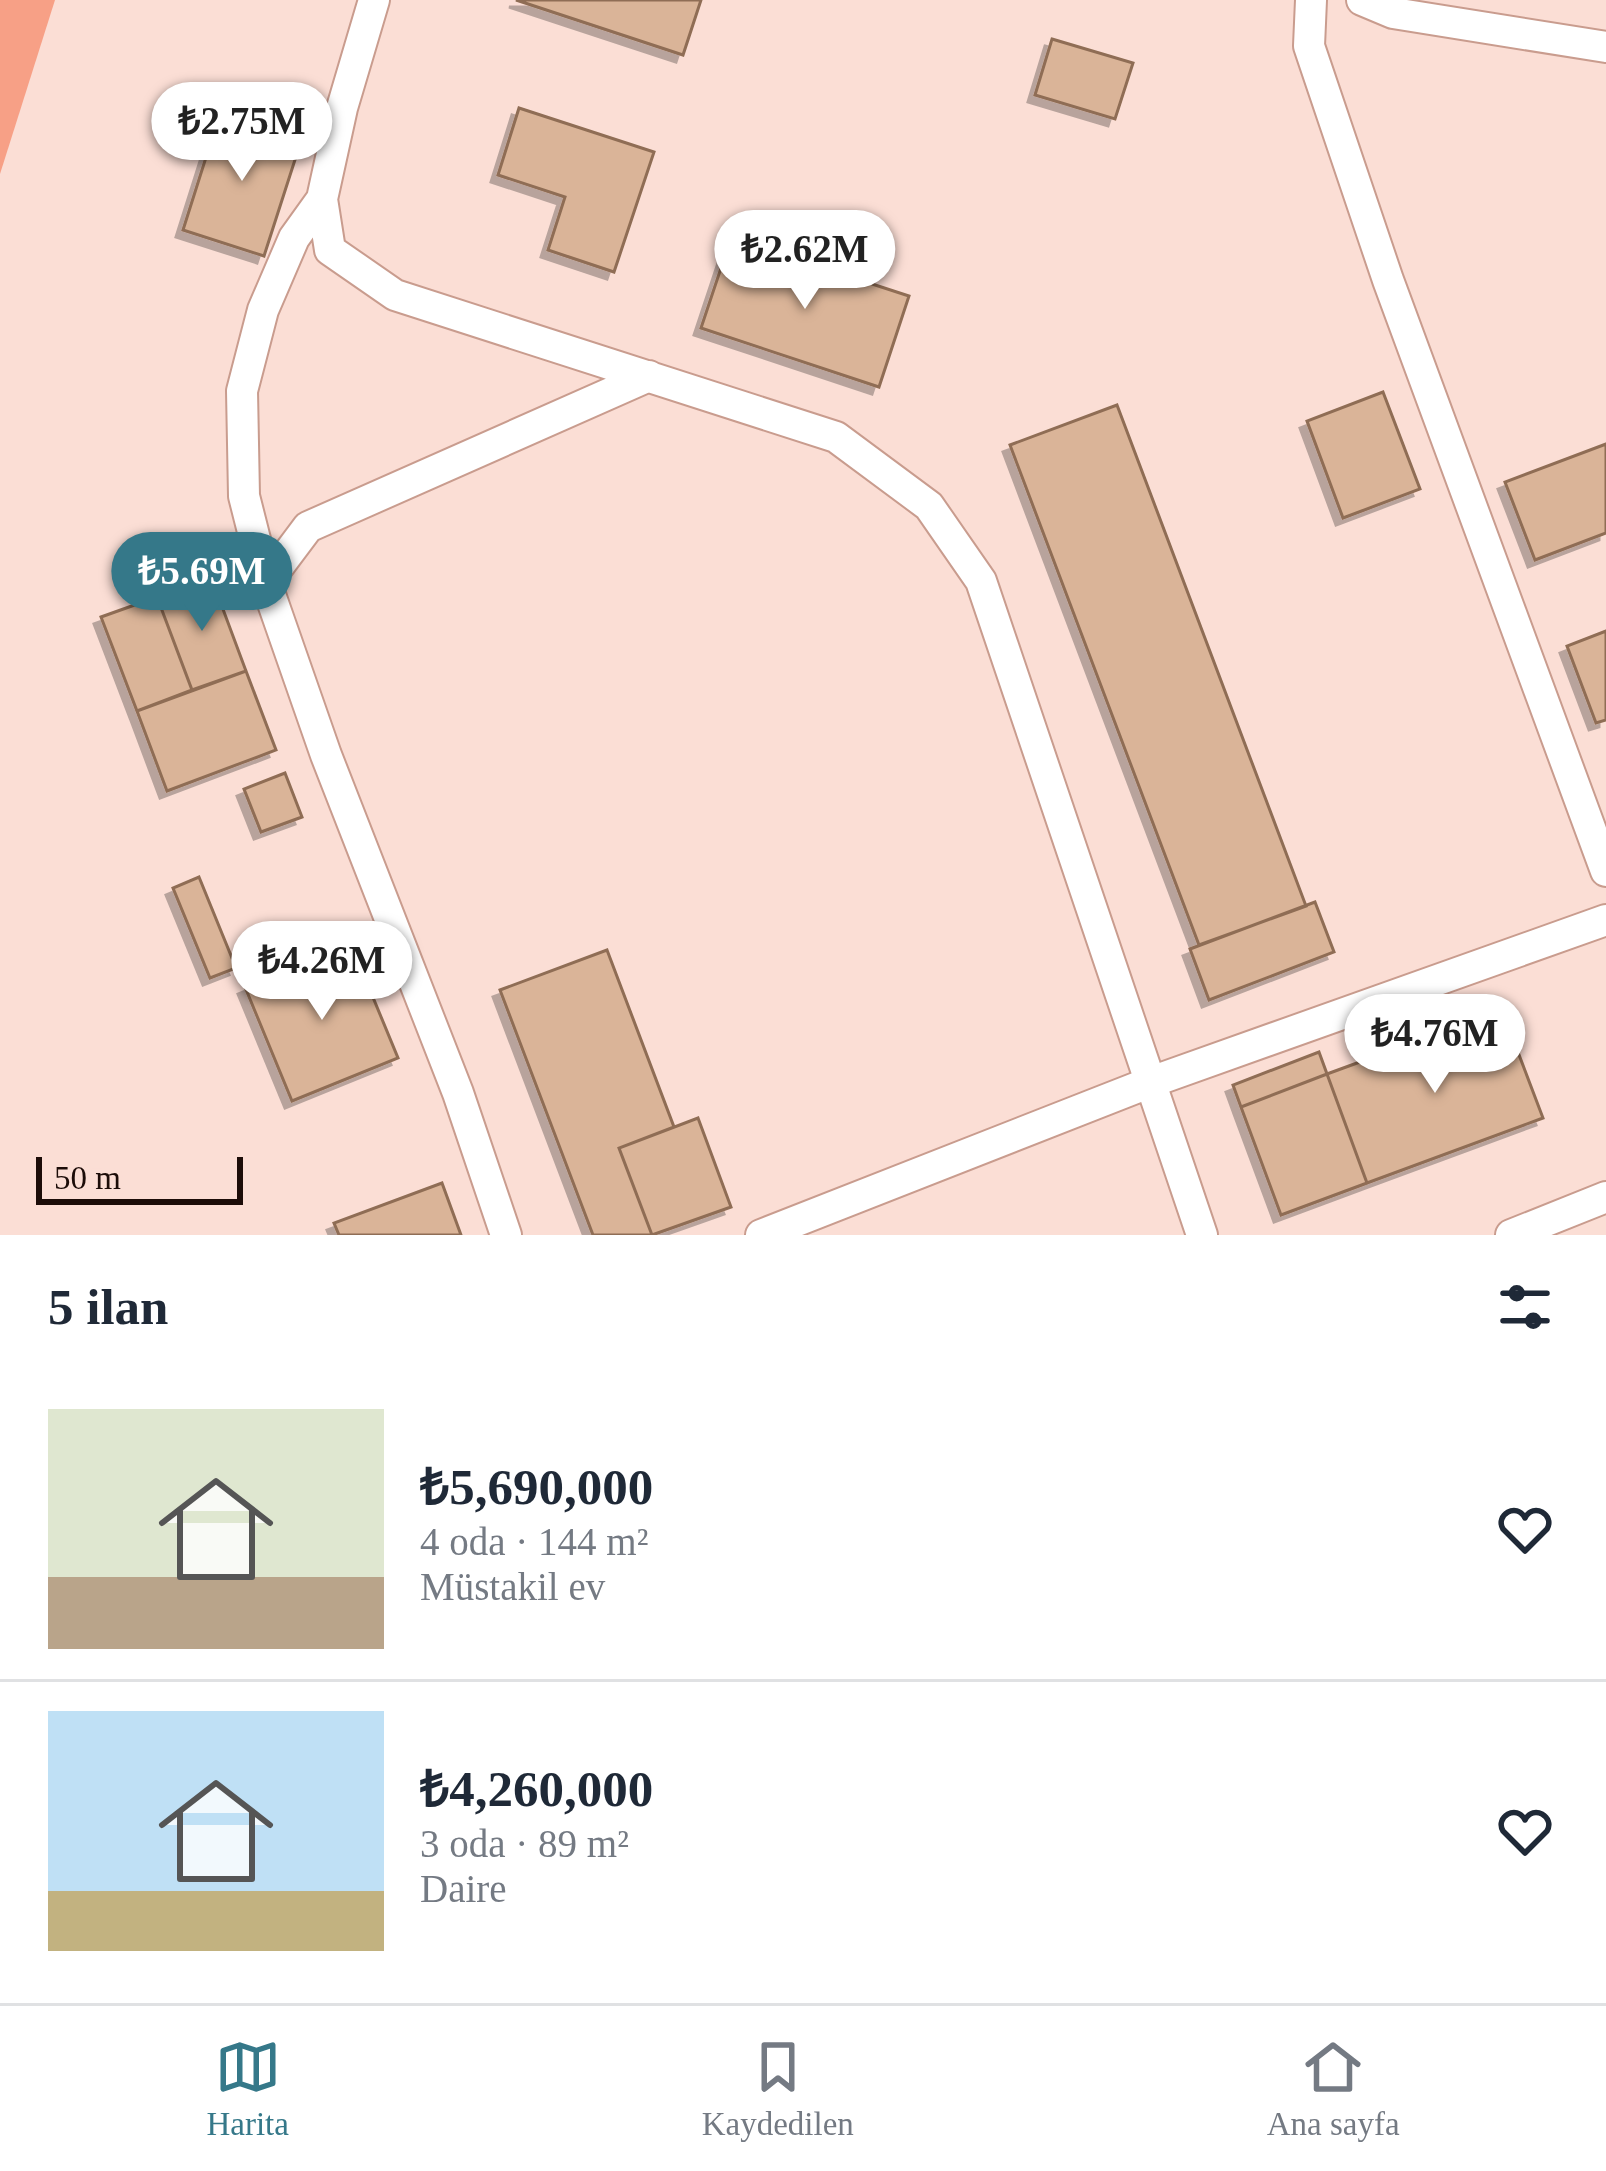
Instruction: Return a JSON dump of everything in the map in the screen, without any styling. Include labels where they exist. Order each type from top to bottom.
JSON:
[{"type":"street","points":[[374,0],[342,108],[322,199],[330,250],[395,295],[836,436],[929,506],[981,580],[1202,1235]]},
{"type":"street","points":[[1311,0],[1309,46],[1337,131],[1606,871]]},
{"type":"street","points":[[1362,0],[1393,13],[1606,46]]},
{"type":"street","points":[[322,199],[294,238],[263,310],[242,391],[244,496],[266,584],[326,754],[458,1093],[506,1235]]},
{"type":"street","points":[[266,584],[308,527],[649,376]]},
{"type":"street","points":[[760,1235],[1151,1082],[1606,920]]},
{"type":"street","points":[[1511,1235],[1606,1197]]},
{"type":"shaded area","points":[[0,0],[55,0],[0,174]]},
{"type":"building","points":[[516,0],[701,0],[683,55]]},
{"type":"building","points":[[1052,39],[1133,63],[1115,119],[1035,95]]},
{"type":"building","points":[[519,108],[654,152],[614,272],[548,250],[565,197],[498,175]]},
{"type":"building","points":[[220,113],[302,138],[264,256],[183,230]]},
{"type":"building","points":[[731,238],[909,296],[879,387],[701,328]]},
{"type":"building","points":[[1383,392],[1420,489],[1343,518],[1307,421]]},
{"type":"building","points":[[1117,405],[1306,906],[1199,945],[1010,445]]},
{"type":"building","points":[[1606,444],[1606,533],[1535,560],[1505,482]]},
{"type":"building","points":[[211,577],[246,671],[192,690],[157,597]]},
{"type":"building","points":[[157,597],[192,690],[137,711],[101,617]]},
{"type":"building","points":[[1606,631],[1606,720],[1596,723],[1567,646]]},
{"type":"building","points":[[246,671],[276,750],[167,791],[137,711]]},
{"type":"building","points":[[285,773],[302,817],[261,832],[244,789]]},
{"type":"building","points":[[199,877],[236,968],[210,978],[173,888]]},
{"type":"building","points":[[1315,902],[1334,952],[1209,1000],[1190,949]]},
{"type":"building","points":[[351,944],[398,1058],[292,1101],[245,987]]},
{"type":"building","points":[[607,950],[674,1127],[619,1148],[652,1235],[593,1235],[500,990]]},
{"type":"building","points":[[1502,1010],[1543,1118],[1367,1183],[1327,1074]]},
{"type":"building","points":[[1319,1052],[1327,1074],[1241,1107],[1233,1085]]},
{"type":"building","points":[[1327,1074],[1367,1183],[1281,1215],[1241,1107]]},
{"type":"building","points":[[698,1118],[731,1207],[652,1235],[619,1148]]},
{"type":"building","points":[[442,1183],[461,1235],[339,1235],[334,1223]]}]
